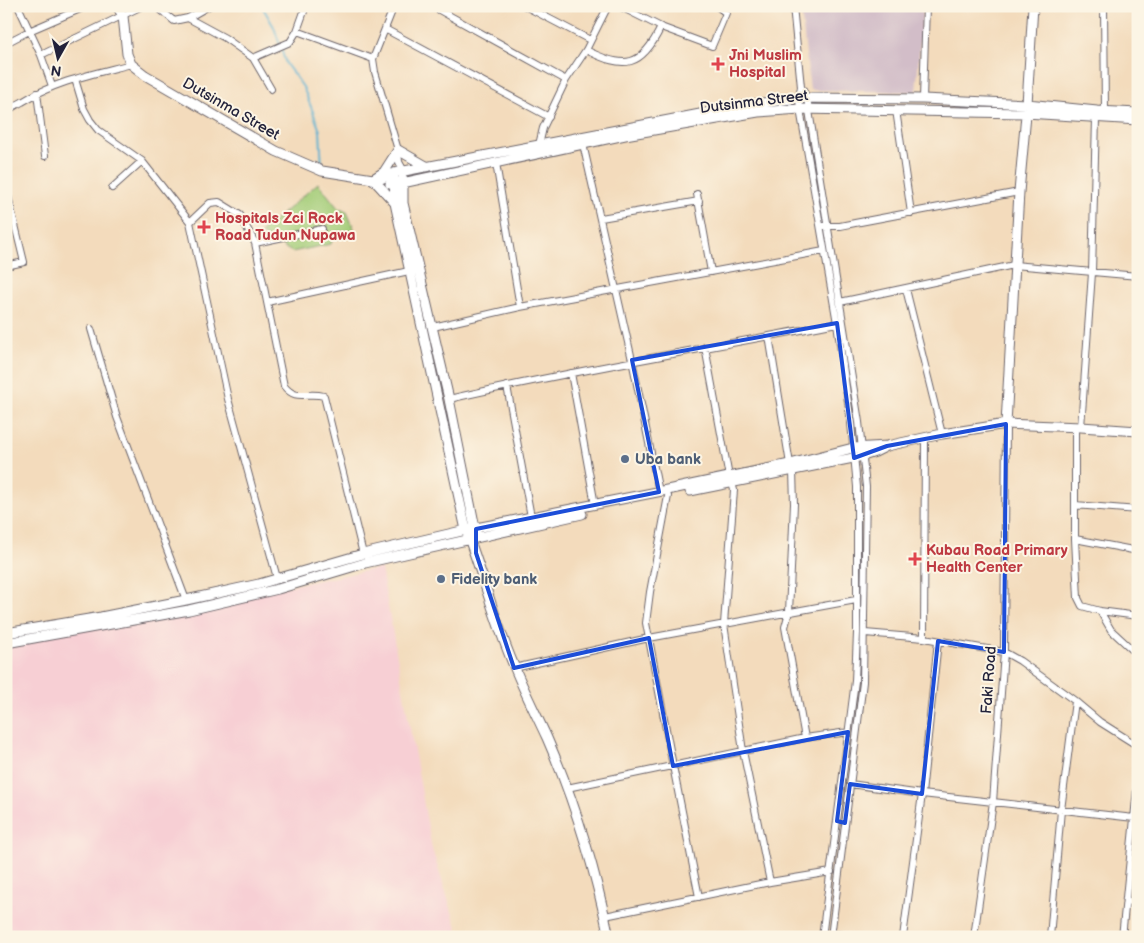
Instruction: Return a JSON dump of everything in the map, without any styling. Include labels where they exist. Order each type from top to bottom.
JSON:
[{"type":"street","points":[[18,6],[41,55],[52,86]]},
{"type":"street","points":[[6,43],[87,6]]},
{"type":"street","points":[[6,113],[37,92],[52,86],[131,64],[123,16],[117,6]]},
{"type":"street","points":[[41,55],[142,6]]},
{"type":"street","points":[[156,6],[174,21],[188,18],[209,6]]},
{"type":"street","points":[[253,58],[290,42],[297,31],[306,6]]},
{"type":"street","points":[[394,6],[373,59],[375,72],[398,150],[399,162],[404,171],[399,203],[409,271],[476,553],[514,668],[547,739],[567,788],[588,852],[609,937]]},
{"type":"street","points":[[432,6],[566,80]]},
{"type":"street","points":[[526,6],[590,40]]},
{"type":"street","points":[[539,145],[543,128],[566,80],[586,50],[608,6]]},
{"type":"street","points":[[620,6],[661,27],[712,46],[726,13],[717,6]]},
{"type":"street","points":[[793,6],[804,108],[824,226],[840,302],[858,452],[855,681],[822,937]]},
{"type":"street","points":[[923,99],[926,6]]},
{"type":"street","points":[[1006,424],[1014,265],[1033,6]]},
{"type":"street","points":[[1104,6],[1104,111]]},
{"type":"street","points":[[188,18],[225,38],[253,58],[271,89]]},
{"type":"street","points":[[586,50],[600,58],[619,62],[636,61],[647,52],[661,27]]},
{"type":"street","points":[[385,29],[549,116]]},
{"type":"street","points":[[297,31],[373,59]]},
{"type":"street","name":"Dutsinma Street","points":[[131,64],[153,80],[276,151],[322,171],[377,179],[394,185],[583,144],[758,112],[804,108],[896,110],[1026,108],[1096,118],[1138,120]]},
{"type":"street","points":[[74,79],[84,109],[98,130],[142,161],[190,222],[228,399],[276,578]]},
{"type":"street","points":[[37,92],[45,156]]},
{"type":"street","name":"Dutsinma Street","points":[[377,179],[426,166],[747,105],[803,98],[923,99],[1026,108],[1138,113]]},
{"type":"street","points":[[896,110],[911,213]]},
{"type":"street","points":[[1096,118],[1092,273],[1078,427],[1075,505],[1078,598],[1082,606],[1100,611],[1138,616]]},
{"type":"street","points":[[583,144],[663,494],[646,623],[699,897]]},
{"type":"street","points":[[398,150],[426,166]]},
{"type":"street","points":[[398,150],[384,172],[377,179],[399,203]]},
{"type":"street","points":[[112,188],[142,161]]},
{"type":"street","points":[[399,162],[394,173],[394,185],[433,327],[449,400],[472,534]]},
{"type":"street","points":[[496,162],[520,307]]},
{"type":"street","points":[[399,203],[417,180]]},
{"type":"street","points":[[6,188],[24,262],[6,266]]},
{"type":"street","points":[[824,226],[840,226],[1019,192]]},
{"type":"street","points":[[600,218],[698,198],[711,272]]},
{"type":"street","points":[[190,222],[210,203],[219,202],[240,216],[255,243],[284,386],[290,393],[298,396],[316,394],[324,396],[363,554]]},
{"type":"street","points":[[824,226],[824,251],[858,452],[866,486],[863,682],[831,935],[870,937]]},
{"type":"street","points":[[255,243],[322,229]]},
{"type":"street","points":[[433,327],[520,307],[824,251]]},
{"type":"street","points":[[840,302],[1014,265],[1138,276]]},
{"type":"street","points":[[268,302],[409,271]]},
{"type":"street","points":[[906,289],[942,434]]},
{"type":"street","points":[[449,400],[506,386],[632,360],[837,323]]},
{"type":"street","points":[[91,328],[117,417],[186,600]]},
{"type":"street","points":[[769,336],[791,467],[794,504],[789,612],[785,627],[805,738]]},
{"type":"street","points":[[705,347],[730,480],[734,490],[724,624],[743,751],[770,882]]},
{"type":"street","points":[[571,373],[595,505]]},
{"type":"street","points":[[506,386],[531,517]]},
{"type":"street","points":[[6,632],[101,617],[186,600],[363,554],[472,534],[942,434],[1006,424],[1138,431]]},
{"type":"street","name":"Faki Road","points":[[974,937],[993,802],[1004,652],[1006,424]]},
{"type":"street","points":[[924,638],[925,438]]},
{"type":"street","points":[[6,643],[189,610],[278,588],[531,517],[663,494]]},
{"type":"street","points":[[1075,505],[1138,510]]},
{"type":"street","points":[[1075,539],[1138,551]]},
{"type":"street","points":[[514,668],[649,638],[856,600]]},
{"type":"street","points":[[1100,611],[1111,630],[1138,655]]},
{"type":"street","points":[[865,633],[924,638],[1004,652],[1020,661],[1075,701],[1100,722],[1138,746]]},
{"type":"street","points":[[903,937],[922,794],[938,641]]},
{"type":"street","points":[[1050,937],[1061,810],[1075,701]]},
{"type":"street","points":[[567,788],[805,738],[848,732]]},
{"type":"street","points":[[1122,937],[1135,838],[1134,818],[1138,778]]},
{"type":"street","points":[[850,784],[1134,818]]},
{"type":"street","points":[[837,822],[845,822]]},
{"type":"street","points":[[605,916],[770,882],[831,872]]},
{"type":"street","points":[[1126,901],[1138,903]]},
{"type":"highlighted area","points":[[837,323],[854,458],[887,446],[1006,424],[1004,652],[938,641],[922,794],[850,784],[845,823],[837,821],[848,732],[673,766],[649,638],[514,668],[476,553],[476,529],[659,492],[632,360]]},
{"type":"shaded area","points":[[822,6],[923,6],[916,92],[810,90],[801,9]]},
{"type":"shaded area","points":[[381,568],[432,849],[460,937],[6,937],[6,642]]},
{"type":"green space","points":[[318,183],[338,208],[347,212],[355,231],[335,232],[331,244],[292,252],[260,233]]},
{"type":"waterway","points":[[262,6],[274,27],[286,64],[303,87],[320,131],[322,169]]},
{"type":"place","name":"Jni Muslim Hospital","points":[[718,64]]},
{"type":"place","name":"Hospitals Zci Rock Road Tudun Nupawa","points":[[204,227]]},
{"type":"place","name":"Uba bank","points":[[625,459]]},
{"type":"place","name":"Kubau Road Primary Health Center","points":[[915,559]]},
{"type":"place","name":"Fidelity bank","points":[[441,579]]}]
